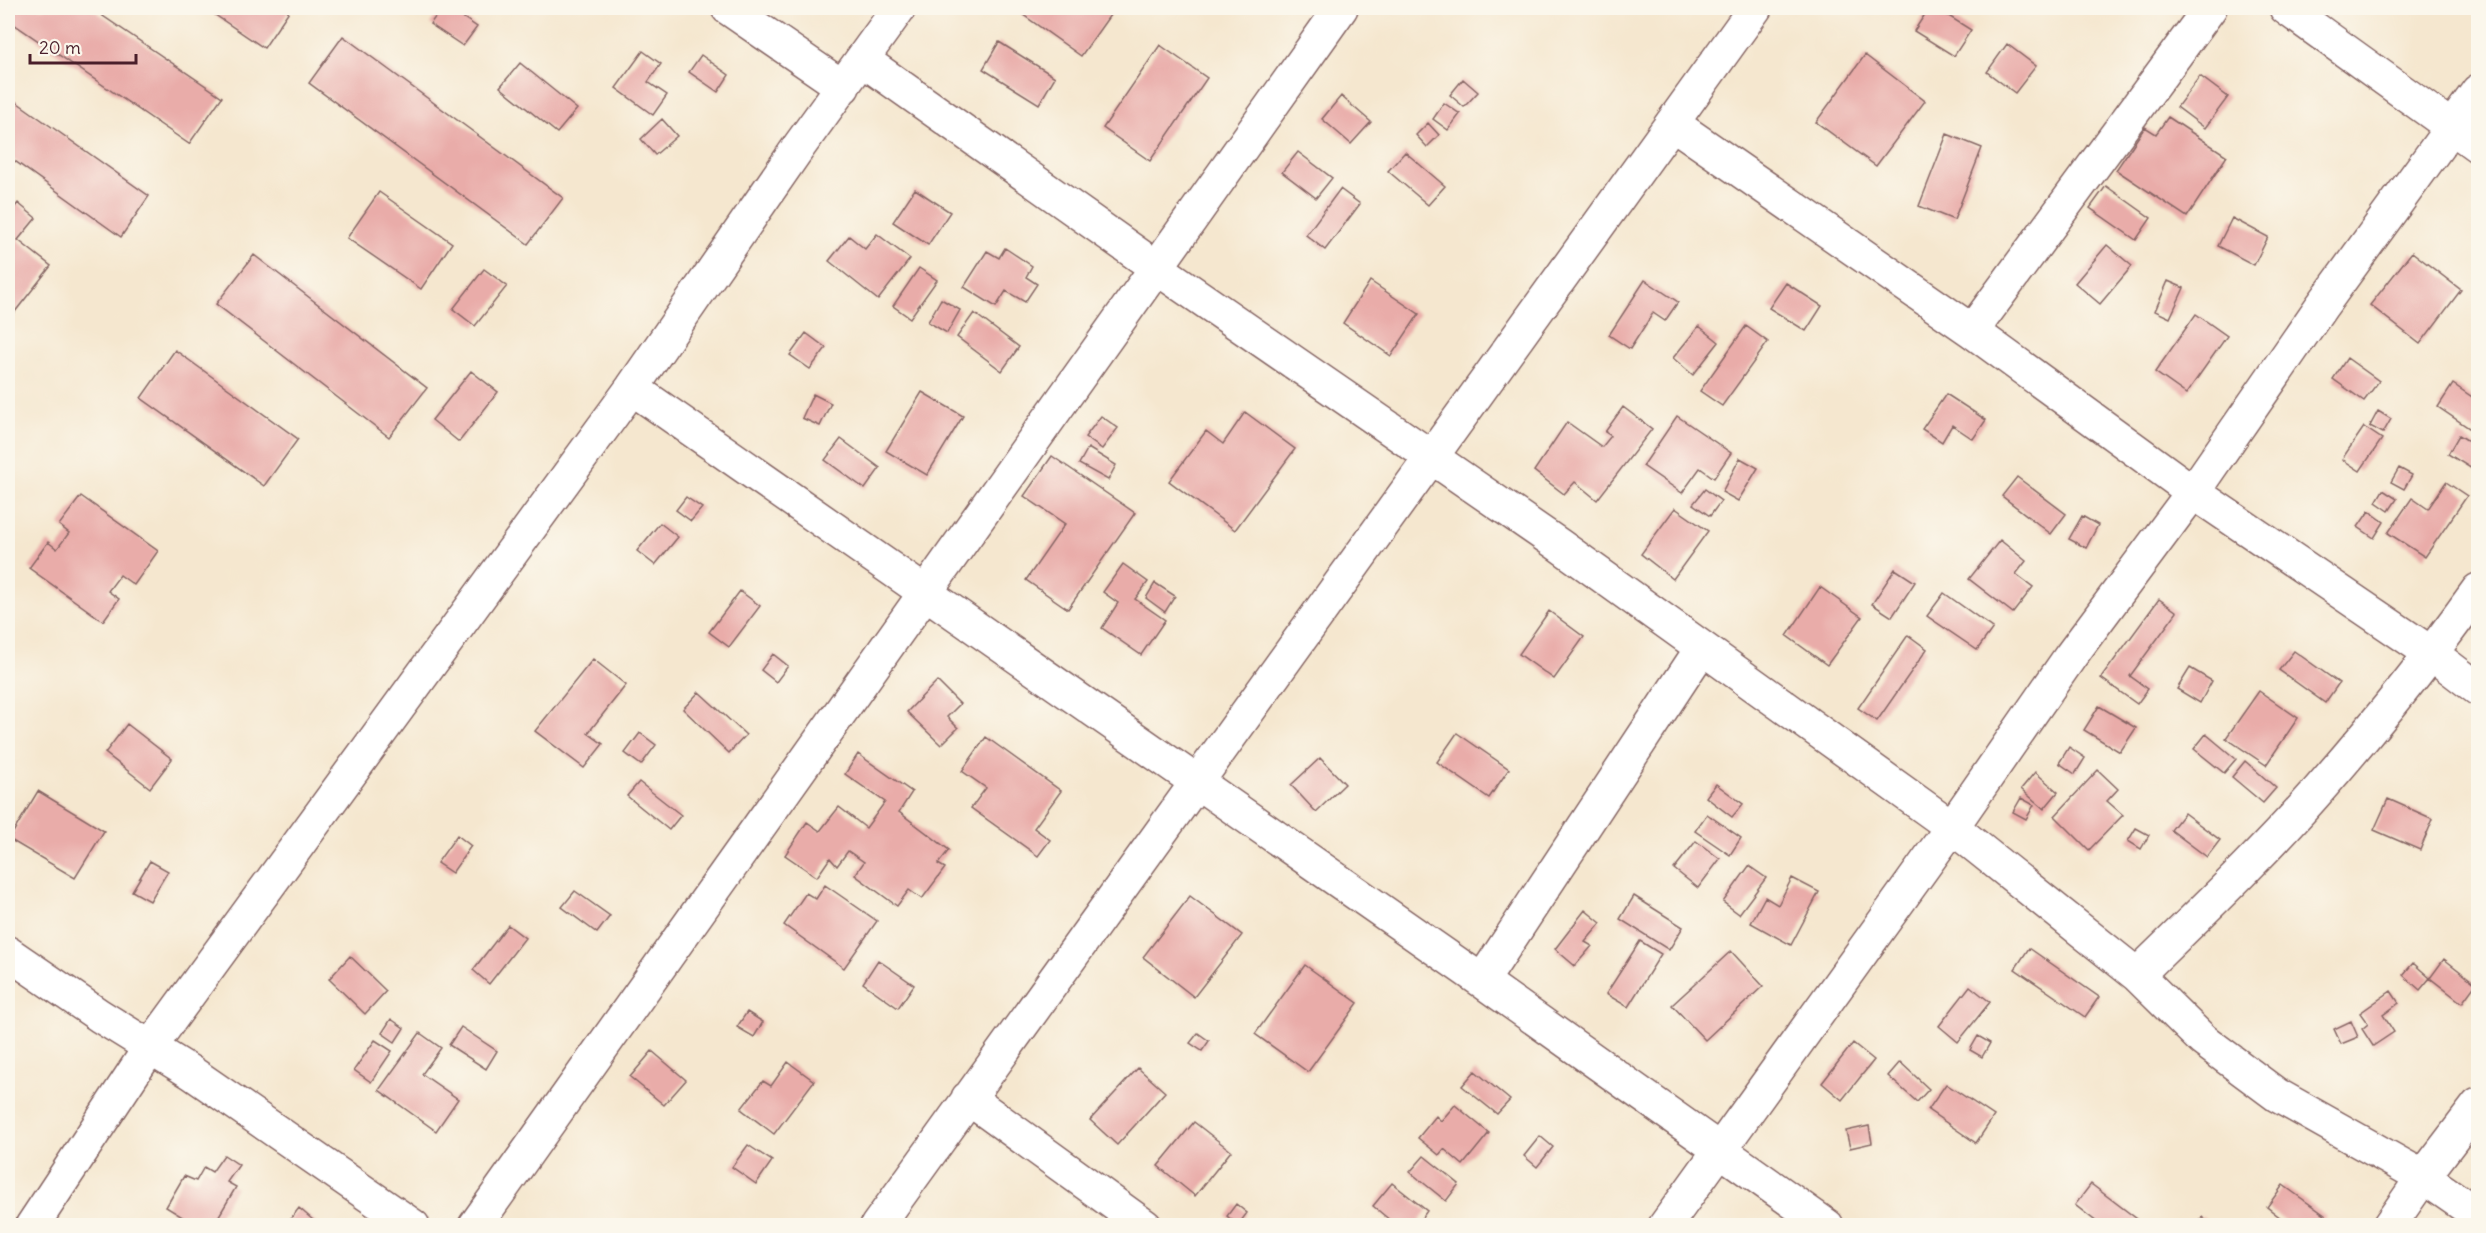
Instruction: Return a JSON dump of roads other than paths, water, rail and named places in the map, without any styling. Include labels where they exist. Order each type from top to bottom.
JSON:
[{"type":"street","points":[[728,8],[843,87]]},
{"type":"street","points":[[32,1226],[151,1046],[632,388],[899,8]]},
{"type":"street","points":[[475,1226],[1341,8]]},
{"type":"street","points":[[877,1226],[1755,8]]},
{"type":"street","points":[[1972,332],[2210,8]]},
{"type":"street","points":[[2286,8],[2466,137]]},
{"type":"street","points":[[863,60],[1157,268],[1559,545],[1952,827],[2137,975],[2203,1040],[2277,1095],[2423,1177],[2478,1215]]},
{"type":"street","points":[[1665,1226],[1952,827],[2070,657],[2193,492],[2321,308],[2466,137],[2478,91]]},
{"type":"street","points":[[1672,123],[1972,332],[2193,492],[2432,654],[2478,689]]},
{"type":"street","points":[[632,388],[1482,981],[1827,1226]]},
{"type":"street","points":[[2137,975],[2221,892],[2315,793],[2432,654],[2478,590]]},
{"type":"street","points":[[1482,981],[1702,648]]},
{"type":"street","points":[[8,953],[100,1016],[151,1046],[413,1226]]},
{"type":"street","points":[[968,1098],[1145,1226]]},
{"type":"street","points":[[2389,1226],[2478,1105]]}]
